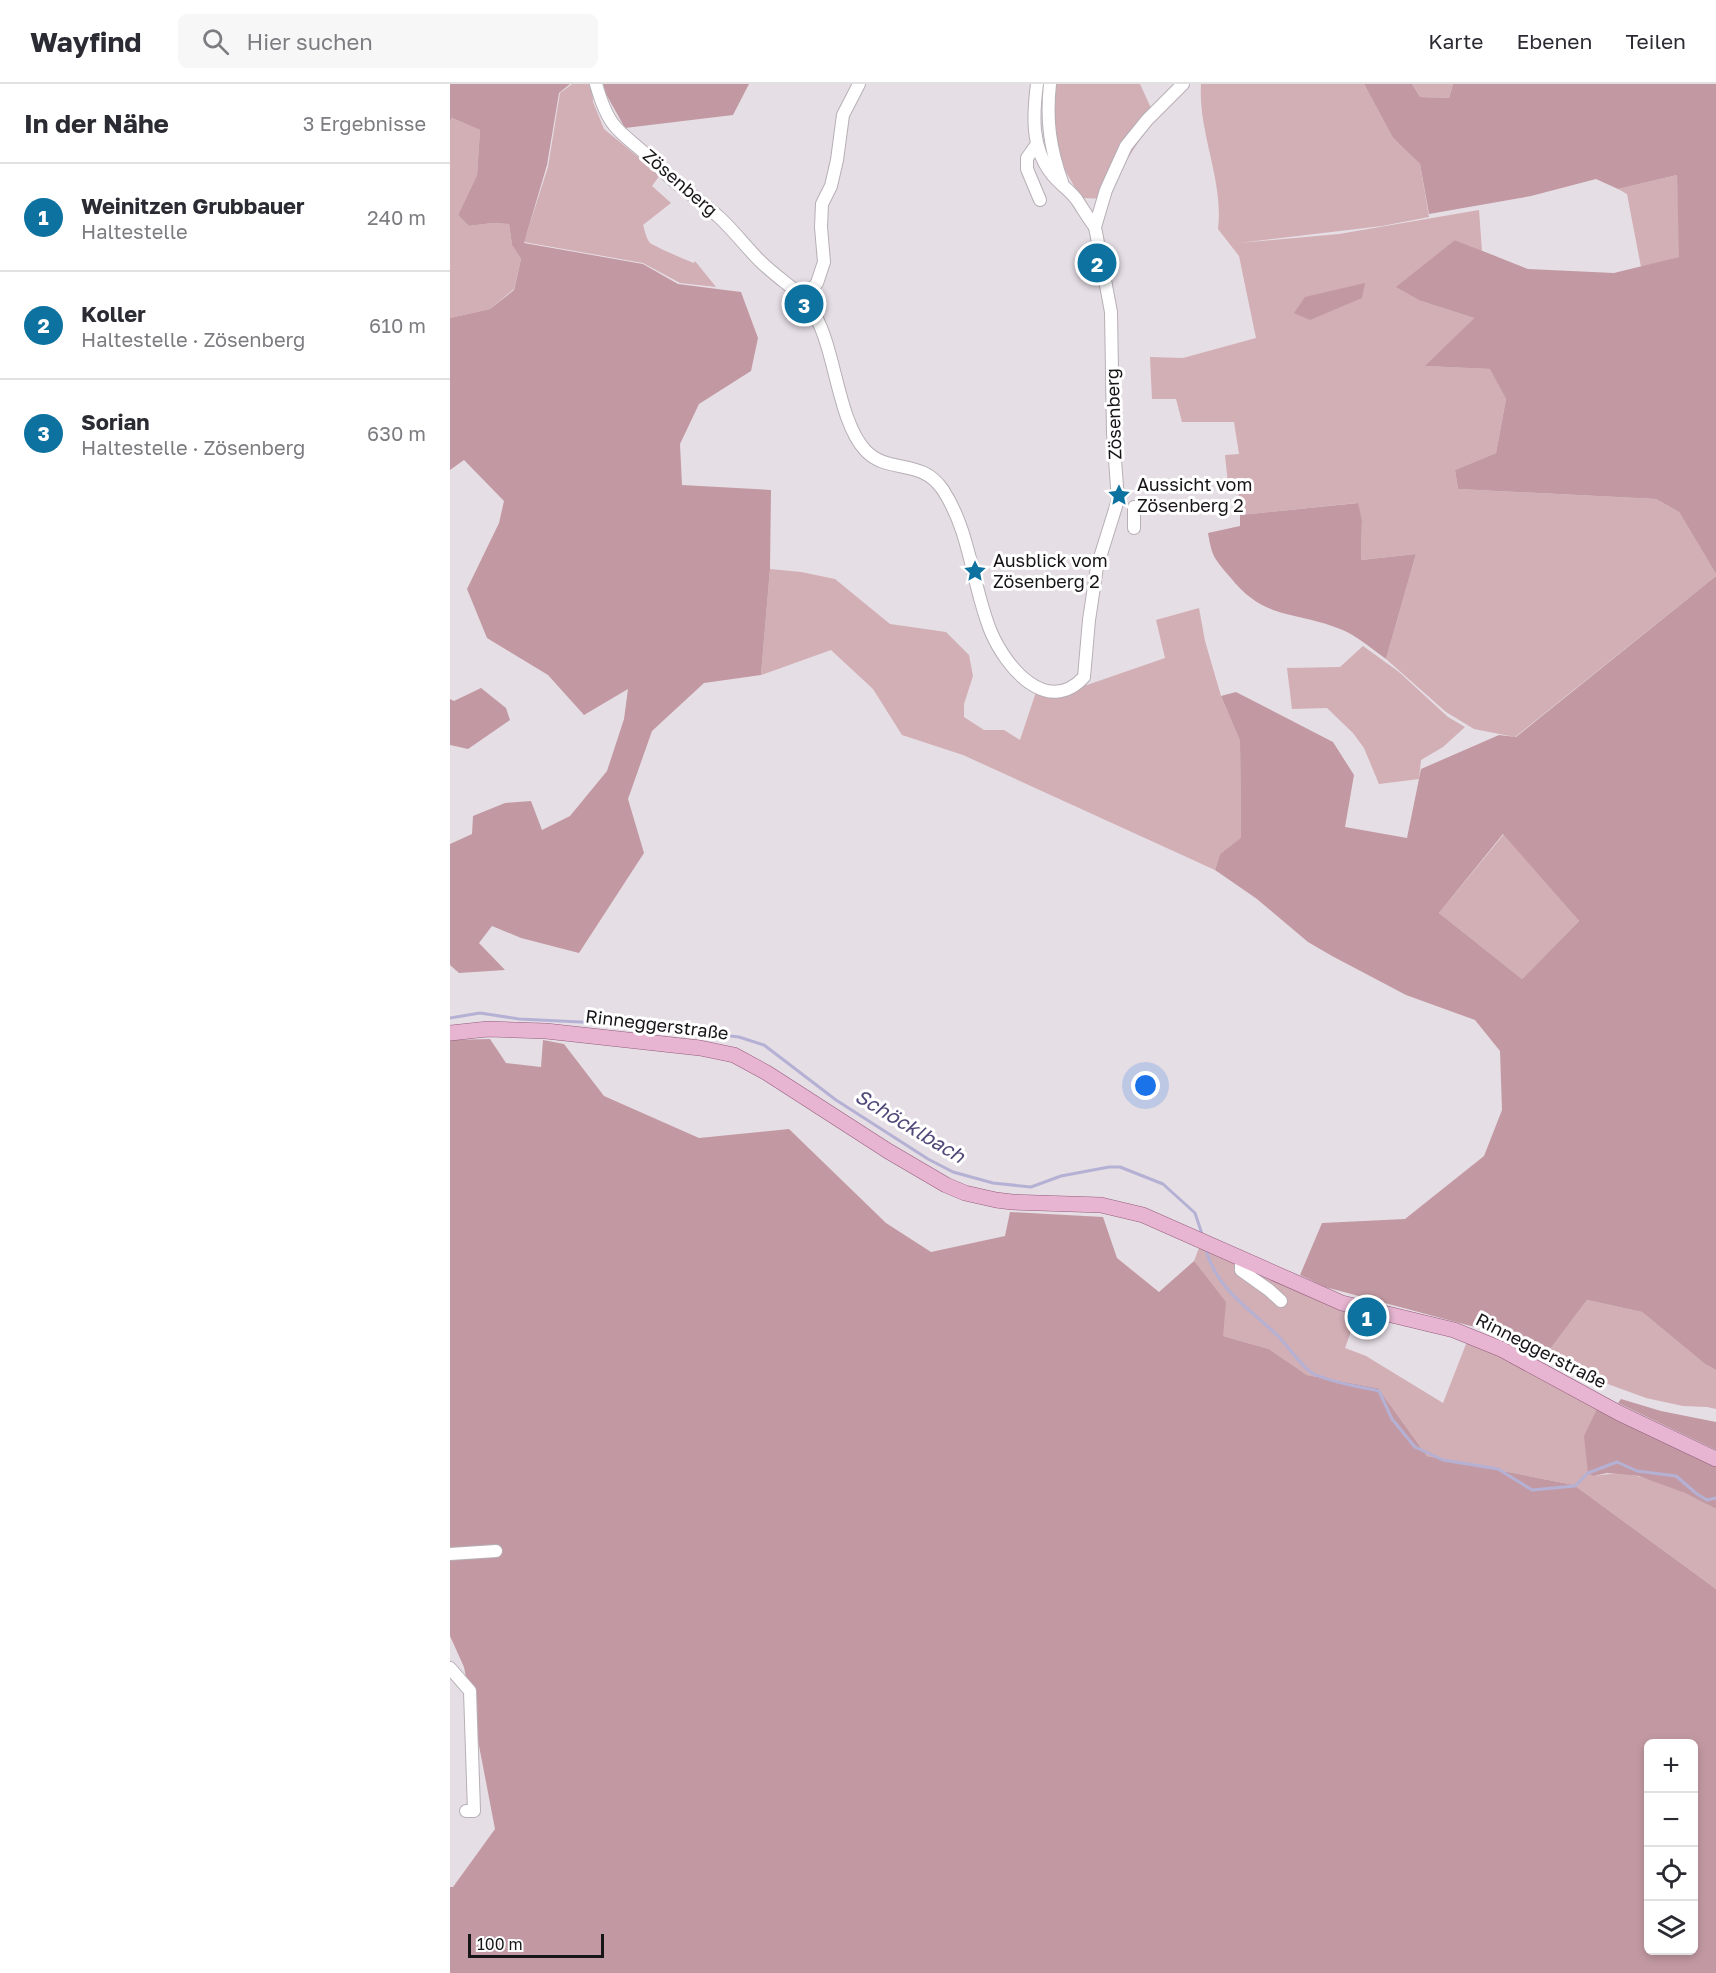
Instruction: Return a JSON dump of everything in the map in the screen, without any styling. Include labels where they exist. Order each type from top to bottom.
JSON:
[{"type":"main road","name":"Rinneggerstraße","points":[[450,1032],[488,1029],[546,1031],[700,1048],[734,1055],[767,1072],[918,1169],[956,1189],[982,1197],[1012,1202],[1101,1205],[1143,1215],[1342,1303],[1454,1330],[1502,1349],[1618,1412],[1716,1459]]},
{"type":"street","name":"Zösenberg","points":[[596,84],[604,108],[614,126],[672,179],[721,219],[760,260],[804,298],[823,330],[855,435],[864,449],[874,458],[891,465],[917,469],[936,481],[944,492],[959,524],[970,557],[982,609],[992,634],[1011,665],[1027,682],[1037,689],[1052,693],[1068,691],[1084,677],[1097,567],[1118,500],[1113,426],[1111,312],[1095,227],[1076,199],[1041,158],[1034,114],[1037,84]]},
{"type":"street","points":[[804,298],[818,283],[824,262],[822,204],[831,186],[843,115],[859,84]]},
{"type":"street","name":"Zösenberg","points":[[1050,84],[1047,111],[1052,153],[1063,186]]},
{"type":"street","name":"Zösenberg","points":[[1095,227],[1106,190],[1126,146],[1147,120],[1183,84]]},
{"type":"street","name":"Zösenberg","points":[[1037,144],[1027,158],[1027,169],[1040,200]]},
{"type":"street","points":[[1134,507],[1134,528]]},
{"type":"street","points":[[1234,1255],[1242,1270],[1281,1301]]},
{"type":"street","points":[[450,1554],[496,1551]]},
{"type":"street","points":[[450,1668],[470,1691],[474,1811],[466,1811]]},
{"type":"shaded area","points":[[450,84],[570,84],[559,93],[547,165],[524,243],[643,264],[678,284],[741,292],[758,338],[751,371],[699,404],[680,444],[682,485],[771,490],[770,569],[761,675],[704,683],[652,731],[628,799],[644,853],[579,953],[521,938],[492,926],[479,943],[505,970],[459,973],[450,965],[450,844],[472,834],[473,816],[505,803],[531,801],[542,830],[570,816],[607,771],[624,719],[628,689],[584,715],[548,675],[487,638],[467,589],[499,523],[504,501],[464,460],[450,470],[450,318],[490,309],[514,290],[521,259],[512,245],[509,224],[492,223],[469,226],[458,215],[477,175],[480,130],[452,118],[450,121]]},
{"type":"shaded area","points":[[572,84],[592,84],[593,102],[604,129],[660,175],[652,186],[671,203],[643,225],[650,243],[691,262],[695,261],[716,287],[680,283],[643,263],[524,242],[548,167],[560,93]]},
{"type":"shaded area","points":[[603,84],[749,84],[733,115],[625,128]]},
{"type":"shaded area","points":[[1054,84],[1140,84],[1156,119],[1129,157],[1108,199],[1081,198],[1062,165],[1054,135]]},
{"type":"shaded area","points":[[1201,84],[1364,84],[1393,138],[1420,164],[1429,217],[1382,226],[1239,243],[1339,234],[1479,210],[1482,251],[1455,240],[1421,301],[1474,318],[1426,366],[1491,369],[1506,399],[1496,453],[1455,470],[1458,489],[1656,499],[1679,512],[1716,574],[1515,737],[1474,729],[1446,712],[1386,659],[1416,554],[1361,560],[1362,520],[1357,503],[1240,515],[1238,484],[1228,484],[1225,455],[1239,454],[1234,422],[1182,422],[1176,399],[1152,399],[1150,357],[1183,358],[1256,338],[1239,256],[1218,229],[1217,193],[1203,121]]},
{"type":"shaded area","points":[[1364,84],[1412,84],[1420,97],[1449,98],[1453,84],[1716,84],[1716,574],[1679,512],[1656,499],[1458,489],[1455,470],[1496,453],[1506,399],[1490,369],[1425,366],[1474,318],[1421,301],[1396,287],[1455,240],[1528,269],[1614,273],[1679,257],[1677,175],[1618,189],[1596,179],[1531,196],[1429,214],[1420,164],[1393,138]]},
{"type":"shaded area","points":[[1412,84],[1453,84],[1449,98],[1420,97]]},
{"type":"shaded area","points":[[452,118],[480,130],[477,175],[458,215],[469,226],[492,223],[509,224],[512,245],[521,259],[514,289],[490,309],[450,318],[450,121]]},
{"type":"shaded area","points":[[1677,175],[1680,257],[1641,267],[1627,194],[1618,189]]},
{"type":"shaded area","points":[[1365,283],[1362,298],[1310,320],[1294,313],[1305,297]]},
{"type":"shaded area","points":[[1358,503],[1362,520],[1361,560],[1416,554],[1386,659],[1346,632],[1323,623],[1268,608],[1255,601],[1243,591],[1217,561],[1212,552],[1208,533],[1240,526],[1240,515]]},
{"type":"shaded area","points":[[770,569],[835,579],[890,624],[946,632],[969,655],[973,676],[964,704],[964,717],[984,730],[1004,730],[1020,740],[1037,689],[1087,685],[1165,658],[1156,620],[1199,608],[1205,641],[1221,696],[1240,741],[1241,839],[1220,854],[1215,870],[963,755],[902,735],[873,689],[831,650],[761,675]]},
{"type":"shaded area","points":[[1716,576],[1716,1370],[1705,1364],[1642,1312],[1587,1300],[1545,1356],[1482,1329],[1325,1287],[1300,1275],[1322,1223],[1405,1219],[1484,1156],[1502,1110],[1500,1051],[1475,1020],[1406,995],[1332,956],[1308,942],[1257,899],[1215,870],[1220,854],[1241,838],[1240,741],[1221,696],[1236,692],[1333,742],[1354,775],[1345,827],[1407,838],[1421,769],[1499,735],[1516,737]],"holes":[[[1503,834],[1579,921],[1522,979],[1439,913]]]},
{"type":"shaded area","points":[[1363,646],[1399,672],[1448,717],[1465,727],[1443,747],[1421,760],[1419,779],[1379,784],[1364,748],[1353,733],[1327,708],[1292,709],[1287,668],[1340,667]]},
{"type":"shaded area","points":[[481,688],[506,708],[510,720],[468,749],[450,745],[450,699],[454,701]]},
{"type":"shaded area","points":[[1504,834],[1579,921],[1522,979],[1439,913]]},
{"type":"shaded area","points":[[490,1039],[506,1063],[541,1067],[543,1040],[564,1044],[604,1096],[699,1138],[789,1129],[886,1223],[931,1252],[1005,1236],[1010,1212],[1103,1217],[1117,1258],[1159,1292],[1194,1261],[1226,1302],[1223,1336],[1269,1349],[1307,1375],[1378,1388],[1427,1456],[1574,1485],[1716,1589],[1716,1973],[450,1973],[450,1887],[453,1887],[495,1829],[464,1667],[450,1636],[450,1040]]},
{"type":"shaded area","points":[[1199,1248],[1358,1313],[1345,1348],[1366,1356],[1443,1403],[1468,1339],[1598,1407],[1595,1476],[1611,1474],[1642,1477],[1673,1487],[1716,1509],[1716,1589],[1574,1485],[1427,1456],[1378,1388],[1307,1375],[1269,1349],[1223,1336],[1194,1261]]},
{"type":"shaded area","points":[[1587,1300],[1642,1312],[1705,1364],[1716,1370],[1716,1409],[1683,1406],[1646,1398],[1597,1380],[1545,1356]]},
{"type":"shaded area","points":[[1621,1399],[1661,1411],[1716,1422],[1716,1450],[1618,1403]]},
{"type":"shaded area","points":[[1598,1407],[1716,1464],[1716,1509],[1685,1493],[1639,1476],[1607,1473],[1594,1476],[1588,1473],[1584,1436]]},
{"type":"waterway","name":"Schöcklbach","points":[[450,1018],[480,1013],[519,1019],[642,1025],[739,1037],[764,1045],[836,1100],[928,1159],[953,1172],[993,1183],[1031,1187],[1061,1176],[1120,1167],[1163,1184],[1195,1213],[1202,1234]]},
{"type":"waterway","name":"Schöcklbach","points":[[1206,1250],[1211,1264],[1226,1288],[1278,1336],[1308,1370],[1327,1379],[1379,1391],[1392,1419],[1415,1447],[1443,1460],[1498,1469],[1532,1490],[1575,1486],[1588,1473],[1617,1462],[1637,1471],[1676,1476],[1707,1500],[1716,1498]]},
{"type":"place","name":"Koller","points":[[1097,263]]},
{"type":"place","name":"Sorian","points":[[804,304]]},
{"type":"place","name":"Aussicht vom Zösenberg 2","points":[[1119,495]]},
{"type":"place","name":"Ausblick vom Zösenberg 2","points":[[975,571]]},
{"type":"place","name":"Weinitzen Grubbauer","points":[[1367,1317]]}]
